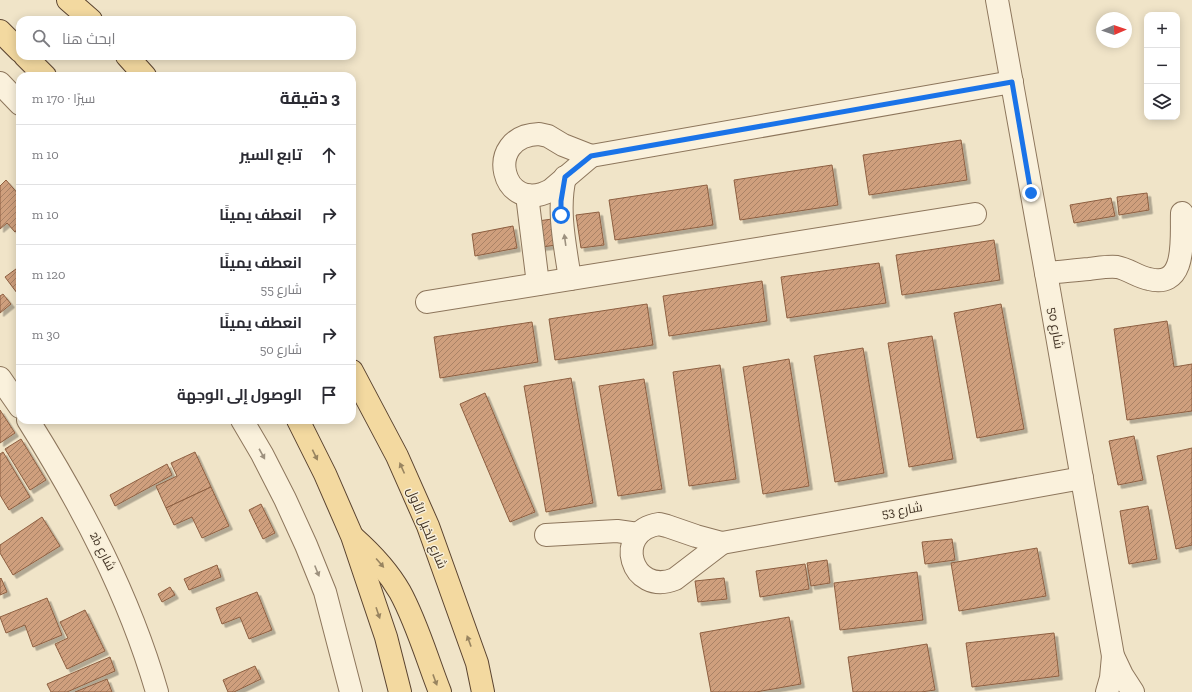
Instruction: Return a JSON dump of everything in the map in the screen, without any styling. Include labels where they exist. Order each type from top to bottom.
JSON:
[{"type":"main road","points":[[68,0],[86,16]]},
{"type":"main road","points":[[0,31],[16,47]]},
{"type":"main road","points":[[29,60],[41,72]]},
{"type":"main road","points":[[131,60],[141,72]]},
{"type":"main road","name":"شارع الخيل الأول","points":[[356,379],[397,456],[428,526],[477,663],[483,692]]},
{"type":"main road","points":[[300,424],[325,474],[352,536],[386,637],[400,692]]},
{"type":"main road","points":[[352,536],[386,571],[400,592],[411,614],[440,692]]},
{"type":"main road","points":[[477,663],[491,692]]},
{"type":"street","name":"شارع 50","points":[[996,0],[1012,82],[1113,656],[1111,678],[1107,692]]},
{"type":"street","points":[[591,156],[563,145],[548,136],[539,134],[530,135],[518,139],[509,148],[504,164],[504,173],[513,188],[527,195],[536,196],[551,190],[591,156],[1012,82]]},
{"type":"street","points":[[0,83],[16,100]]},
{"type":"street","points":[[565,177],[561,201],[561,215],[570,279]]},
{"type":"street","points":[[527,195],[538,284]]},
{"type":"street","points":[[1046,273],[1109,267],[1122,269],[1147,279],[1158,281],[1169,277],[1177,270],[1181,259],[1182,213]]},
{"type":"street","points":[[428,302],[976,214]]},
{"type":"street","points":[[0,378],[16,401]]},
{"type":"street","name":"2b شارع","points":[[31,424],[49,452],[76,500],[117,580],[149,663],[157,692]]},
{"type":"street","points":[[244,424],[262,454],[285,499],[325,592],[351,692]]},
{"type":"street","name":"شارع 53","points":[[722,542],[1082,478]]},
{"type":"street","points":[[659,524],[668,526],[696,536],[722,542],[683,574],[667,582],[659,583],[644,577],[638,571],[632,556],[634,540],[644,528],[652,525],[659,524]]},
{"type":"street","points":[[546,535],[617,531],[638,534]]},
{"type":"street","name":"شارع 50","points":[[1113,656],[1122,675],[1133,692]]},
{"type":"building","points":[[961,140],[967,180],[869,195],[863,155]]},
{"type":"building","points":[[832,165],[838,205],[740,220],[734,180]]},
{"type":"building","points":[[6,180],[16,191],[15,232],[7,223],[0,229],[0,186]]},
{"type":"building","points":[[707,185],[713,225],[615,240],[609,200]]},
{"type":"building","points":[[1147,193],[1149,210],[1119,215],[1117,197]]},
{"type":"building","points":[[1111,198],[1115,216],[1074,223],[1070,205]]},
{"type":"building","points":[[599,212],[604,245],[581,248],[576,215]]},
{"type":"building","points":[[552,219],[556,245],[542,247],[538,221]]},
{"type":"building","points":[[513,226],[517,248],[475,256],[472,234]]},
{"type":"building","points":[[994,240],[1000,280],[902,295],[896,255]]},
{"type":"building","points":[[879,263],[886,303],[787,318],[781,277]]},
{"type":"building","points":[[16,269],[16,292],[5,277]]},
{"type":"building","points":[[762,281],[767,321],[669,336],[663,296]]},
{"type":"building","points":[[3,294],[11,304],[0,313],[0,296]]},
{"type":"building","points":[[647,304],[653,345],[555,360],[549,319]]},
{"type":"building","points":[[1001,304],[1024,429],[977,438],[954,313]]},
{"type":"building","points":[[1167,321],[1174,367],[1192,364],[1192,411],[1127,420],[1114,329]]},
{"type":"building","points":[[532,322],[538,362],[440,378],[434,337]]},
{"type":"building","points":[[932,336],[953,459],[909,467],[888,343]]},
{"type":"building","points":[[863,348],[884,473],[835,482],[814,356]]},
{"type":"building","points":[[789,359],[809,486],[763,494],[743,367]]},
{"type":"building","points":[[720,365],[736,479],[689,486],[673,372]]},
{"type":"building","points":[[571,378],[593,503],[546,512],[524,386]]},
{"type":"building","points":[[644,379],[662,489],[618,496],[599,386]]},
{"type":"building","points":[[485,393],[535,512],[510,522],[460,404]]},
{"type":"building","points":[[0,410],[15,433],[0,443]]},
{"type":"building","points":[[1134,436],[1143,480],[1118,485],[1109,441]]},
{"type":"building","points":[[21,439],[46,480],[30,490],[5,449]]},
{"type":"building","points":[[1192,448],[1192,545],[1176,549],[1157,456]]},
{"type":"building","points":[[3,452],[30,497],[9,510],[0,495],[0,454]]},
{"type":"building","points":[[195,452],[211,487],[166,508],[156,486],[177,476],[171,463]]},
{"type":"building","points":[[167,464],[172,475],[115,506],[110,495]]},
{"type":"building","points":[[211,487],[229,526],[202,538],[192,517],[174,525],[166,508]]},
{"type":"building","points":[[261,504],[275,533],[263,539],[249,510]]},
{"type":"building","points":[[1148,506],[1157,559],[1129,564],[1120,511]]},
{"type":"building","points":[[42,517],[60,546],[13,575],[0,553],[0,545]]},
{"type":"building","points":[[952,539],[955,560],[925,564],[922,542]]},
{"type":"building","points":[[1037,548],[1046,596],[959,611],[951,563]]},
{"type":"building","points":[[827,560],[830,583],[811,586],[807,563]]},
{"type":"building","points":[[805,564],[809,589],[760,597],[756,571]]},
{"type":"building","points":[[217,565],[221,577],[189,590],[184,579]]},
{"type":"building","points":[[917,572],[923,620],[840,630],[834,583]]},
{"type":"building","points":[[1,578],[7,592],[0,595],[0,579]]},
{"type":"building","points":[[724,578],[727,599],[698,602],[695,581]]},
{"type":"building","points":[[170,587],[175,595],[162,602],[158,594]]},
{"type":"building","points":[[257,592],[272,630],[249,639],[240,617],[222,624],[216,608]]},
{"type":"building","points":[[47,598],[62,635],[33,647],[25,625],[6,633],[0,617]]},
{"type":"building","points":[[85,610],[105,651],[67,669],[55,644],[68,638],[60,622]]},
{"type":"building","points":[[789,617],[801,684],[756,692],[711,692],[700,633]]},
{"type":"building","points":[[1054,633],[1059,676],[972,687],[966,643]]},
{"type":"building","points":[[927,644],[935,690],[921,692],[853,692],[848,657]]},
{"type":"building","points":[[110,657],[115,671],[67,692],[51,692],[47,684]]},
{"type":"building","points":[[255,666],[261,679],[234,692],[228,692],[223,680]]},
{"type":"building","points":[[107,679],[112,692],[75,692]]},
{"type":"route","points":[[561,215],[561,201],[565,177],[591,156],[1012,82],[1031,193]]}]
